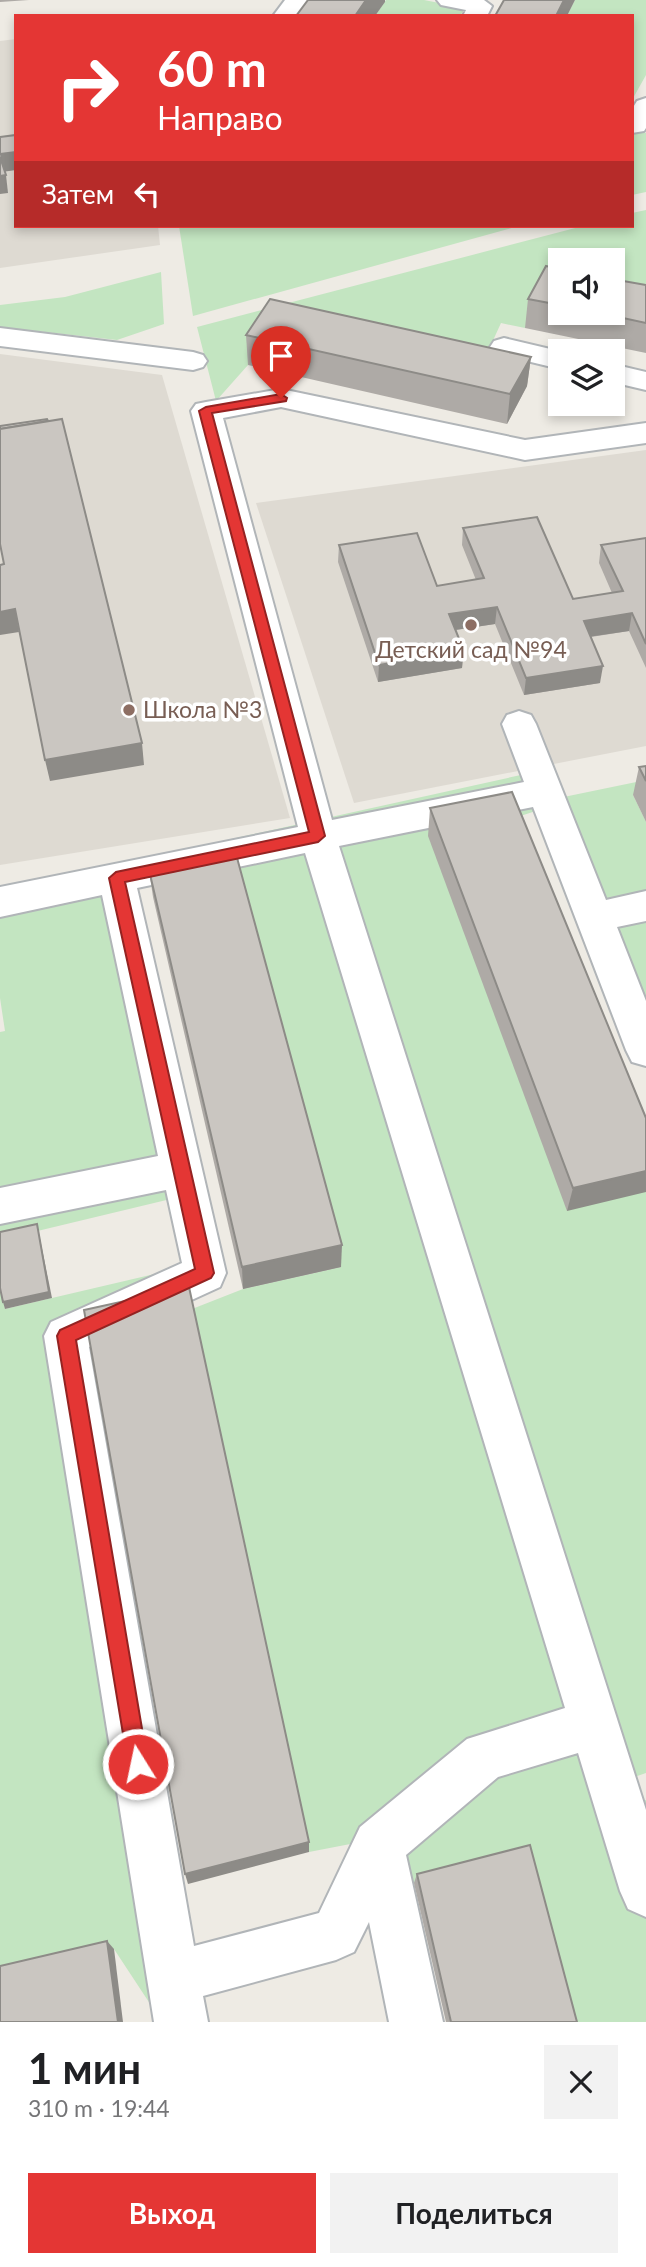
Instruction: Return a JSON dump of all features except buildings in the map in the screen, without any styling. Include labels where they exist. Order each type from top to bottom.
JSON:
[{"type":"lane","points":[[449,0],[480,6],[476,14]]},
{"type":"lane","points":[[0,337],[193,361]]},
{"type":"lane","points":[[504,347],[548,357]]},
{"type":"lane","points":[[625,376],[646,381]]},
{"type":"lane","points":[[646,433],[525,450],[281,398],[206,411],[318,836],[646,1891]]},
{"type":"lane","points":[[519,724],[646,1050]]},
{"type":"lane","points":[[0,902],[544,791]]},
{"type":"lane","points":[[116,878],[205,1273],[66,1336],[178,2000],[336,1934],[378,1844],[484,1756],[594,1724]]},
{"type":"lane","points":[[593,917],[646,906]]},
{"type":"lane","points":[[0,1206],[182,1169]]},
{"type":"lane","points":[[378,1844],[416,2022]]},
{"type":"shaded area","points":[[14,39],[14,228],[158,228],[160,245],[0,268],[0,41]]},
{"type":"shaded area","name":"Школа №3","points":[[0,354],[162,375],[290,818],[0,865]]},
{"type":"shaded area","name":"Детский сад №94","points":[[646,450],[646,746],[354,803],[256,503]]},
{"type":"green space","points":[[386,0],[424,0],[465,8],[461,14],[376,14]]},
{"type":"green space","points":[[575,0],[646,0],[646,75],[634,96],[634,14],[568,14]]},
{"type":"green space","points":[[634,131],[646,133],[646,192],[634,195]]},
{"type":"green space","points":[[646,210],[646,311],[625,308],[625,248],[548,248],[548,308],[525,328],[501,323],[479,371],[271,329],[248,365],[216,401],[197,327],[575,228],[634,228],[634,213]]},
{"type":"green space","points":[[179,228],[512,228],[193,316]]},
{"type":"green space","points":[[161,272],[164,324],[117,340],[0,327],[0,305],[65,297]]},
{"type":"green space","points":[[530,773],[542,809],[508,820],[646,1192],[646,1773],[605,1787],[610,1811],[646,1800],[646,2022],[568,2022],[524,1856],[414,1883],[371,1840],[309,1852],[192,1309],[243,1289],[341,1267],[227,840]]},
{"type":"green space","points":[[646,780],[633,795],[646,822],[646,1031],[554,799]]},
{"type":"green space","points":[[111,885],[179,1197],[0,1240],[0,1032],[5,1031],[0,998],[0,908]]},
{"type":"green space","points":[[193,1265],[57,1332],[162,2022],[114,1949],[0,1975],[0,1281],[5,1309]]},
{"type":"place","name":"Детский сад №94","points":[[471,625]]},
{"type":"place","name":"Школа №3","points":[[129,710]]},
{"type":"route","points":[[138,1764],[66,1336],[205,1273],[116,878],[318,836],[206,411],[281,398]]}]
